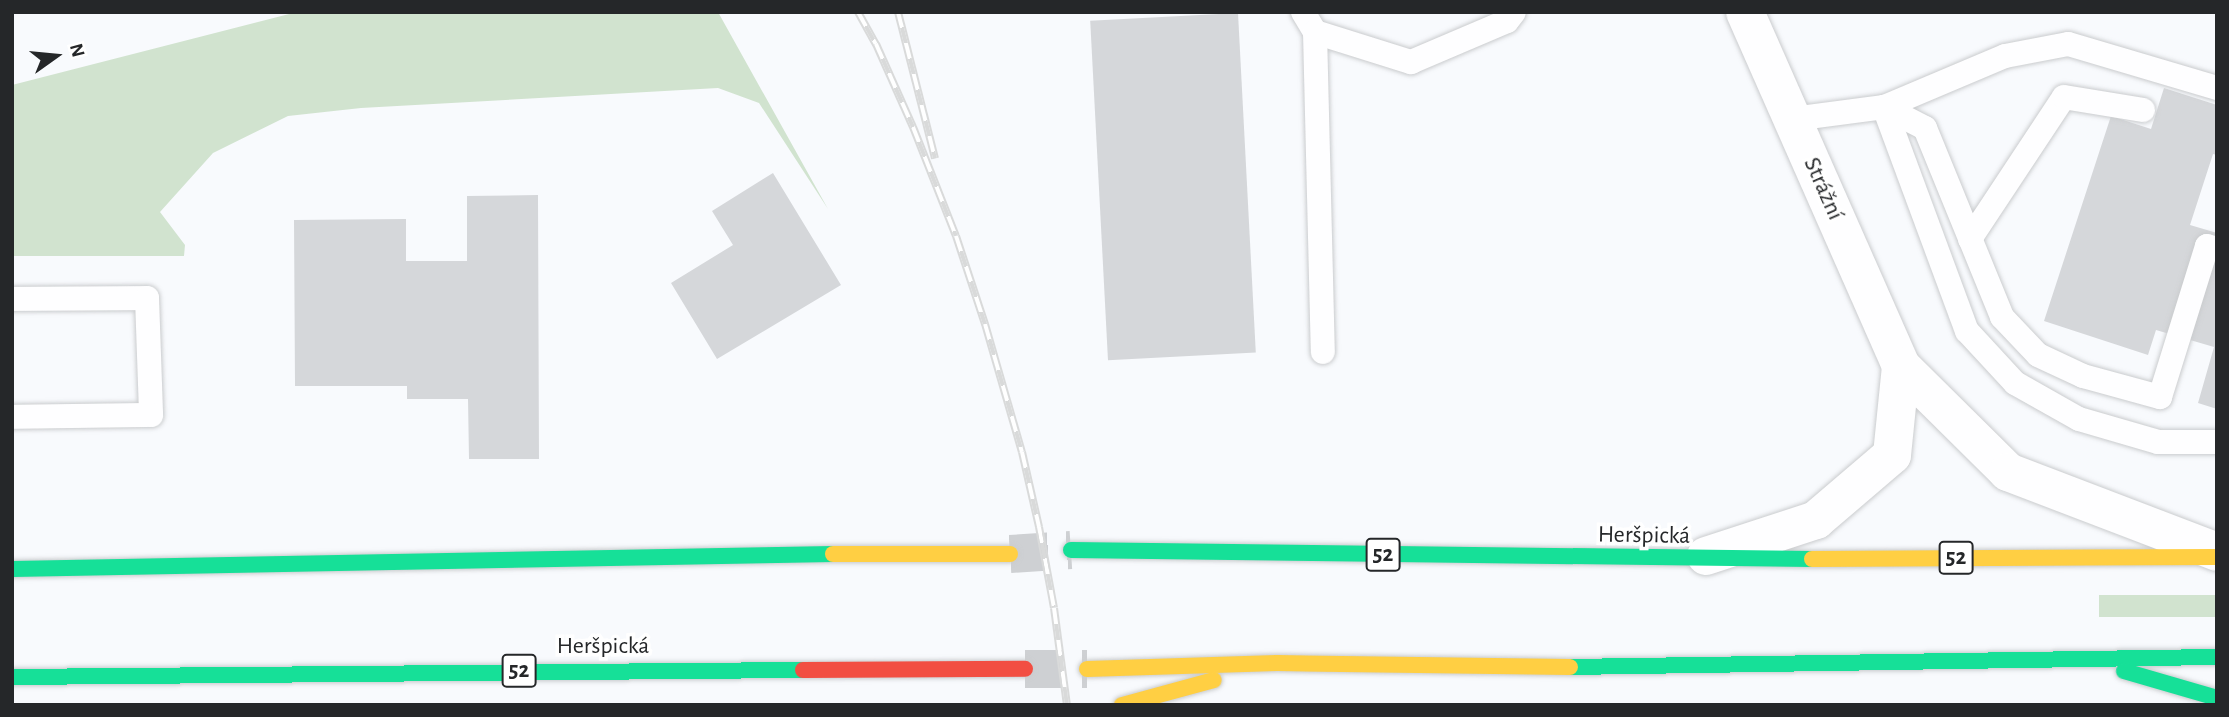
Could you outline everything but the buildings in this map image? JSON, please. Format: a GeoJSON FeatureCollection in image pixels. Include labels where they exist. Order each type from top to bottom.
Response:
{"type":"FeatureCollection","features":[{"type":"Feature","properties":{"kind":"main road","name":"Heršpická"},"geometry":{"type":"LineString","coordinates":[[1071,550],[1695,559],[2217,558]]}},
{"type":"Feature","properties":{"kind":"main road"},"geometry":{"type":"LineString","coordinates":[[12,569],[926,552],[1010,554]]}},
{"type":"Feature","properties":{"kind":"main road"},"geometry":{"type":"LineString","coordinates":[[1087,668],[1277,663],[1653,668],[2217,657]]}},
{"type":"Feature","properties":{"kind":"main road"},"geometry":{"type":"LineString","coordinates":[[2089,660],[2217,698]]}},
{"type":"Feature","properties":{"kind":"main road"},"geometry":{"type":"LineString","coordinates":[[1122,705],[1277,663]]}},
{"type":"Feature","properties":{"kind":"main road","name":"Heršpická"},"geometry":{"type":"LineString","coordinates":[[12,677],[423,671],[1025,669]]}},
{"type":"Feature","properties":{"kind":"street","name":"Strážní"},"geometry":{"type":"LineString","coordinates":[[1745,12],[1900,366],[2008,472],[2217,552]]}},
{"type":"Feature","properties":{"kind":"street","name":"Strážní"},"geometry":{"type":"LineString","coordinates":[[1695,559],[1816,520],[1892,454],[1900,366]]}},
{"type":"Feature","properties":{"kind":"lane"},"geometry":{"type":"LineString","coordinates":[[1323,352],[1309,22],[1411,62],[1507,21],[1514,12]]}},
{"type":"Feature","properties":{"kind":"lane"},"geometry":{"type":"LineString","coordinates":[[1793,119],[1884,107],[2006,56],[2068,44],[2217,88]]}},
{"type":"Feature","properties":{"kind":"lane"},"geometry":{"type":"LineString","coordinates":[[1970,239],[2064,97],[2143,110]]}},
{"type":"Feature","properties":{"kind":"lane"},"geometry":{"type":"LineString","coordinates":[[1884,107],[1925,128],[2002,317],[2038,355],[2083,376],[2160,397],[2207,246],[2217,248]]}},
{"type":"Feature","properties":{"kind":"lane"},"geometry":{"type":"LineString","coordinates":[[1884,107],[1967,331],[2015,383],[2079,419],[2092,423],[2158,442],[2217,442]]}},
{"type":"Feature","properties":{"kind":"lane"},"geometry":{"type":"LineString","coordinates":[[12,299],[146,298],[152,415],[12,417]]}},
{"type":"Feature","properties":{"kind":"green space"},"geometry":{"type":"Polygon","coordinates":[[[297,12],[718,12],[828,209],[759,103],[718,88],[361,108],[288,116],[213,153],[160,212],[185,245],[184,256],[12,256],[12,85],[297,12]]]}},
{"type":"Feature","properties":{"kind":"green space"},"geometry":{"type":"Polygon","coordinates":[[[2099,595],[2217,595],[2217,617],[2099,617],[2099,595]]]}},
{"type":"Feature","properties":{"kind":"tunnel"},"geometry":{"type":"LineString","coordinates":[[1010,554],[1071,550]]}},
{"type":"Feature","properties":{"kind":"tunnel"},"geometry":{"type":"LineString","coordinates":[[1025,669],[1087,669]]}},
{"type":"Feature","properties":{"kind":"railway"},"geometry":{"type":"LineString","coordinates":[[858,12],[876,44],[913,127],[956,236],[985,324],[1022,452],[1039,527],[1054,608],[1067,705]]}},
{"type":"Feature","properties":{"kind":"railway"},"geometry":{"type":"LineString","coordinates":[[898,12],[935,158]]}},
{"type":"Feature","properties":{"kind":"traffic: fast"},"geometry":{"type":"LineString","coordinates":[[1071,550],[1812,559]]}},
{"type":"Feature","properties":{"kind":"traffic: fast"},"geometry":{"type":"LineString","coordinates":[[12,569],[833,554]]}},
{"type":"Feature","properties":{"kind":"traffic: fast"},"geometry":{"type":"LineString","coordinates":[[1570,667],[2217,657]]}},
{"type":"Feature","properties":{"kind":"traffic: fast"},"geometry":{"type":"LineString","coordinates":[[12,677],[803,670]]}},
{"type":"Feature","properties":{"kind":"traffic: fast"},"geometry":{"type":"LineString","coordinates":[[2124,671],[2217,698]]}},
{"type":"Feature","properties":{"kind":"traffic: slow"},"geometry":{"type":"LineString","coordinates":[[833,554],[1010,554]]}},
{"type":"Feature","properties":{"kind":"traffic: slow"},"geometry":{"type":"LineString","coordinates":[[1812,559],[2217,557]]}},
{"type":"Feature","properties":{"kind":"traffic: slow"},"geometry":{"type":"LineString","coordinates":[[1087,669],[1277,663],[1570,667]]}},
{"type":"Feature","properties":{"kind":"traffic: slow"},"geometry":{"type":"LineString","coordinates":[[1122,705],[1214,680]]}},
{"type":"Feature","properties":{"kind":"traffic: jam"},"geometry":{"type":"LineString","coordinates":[[803,670],[1025,669]]}}]}
